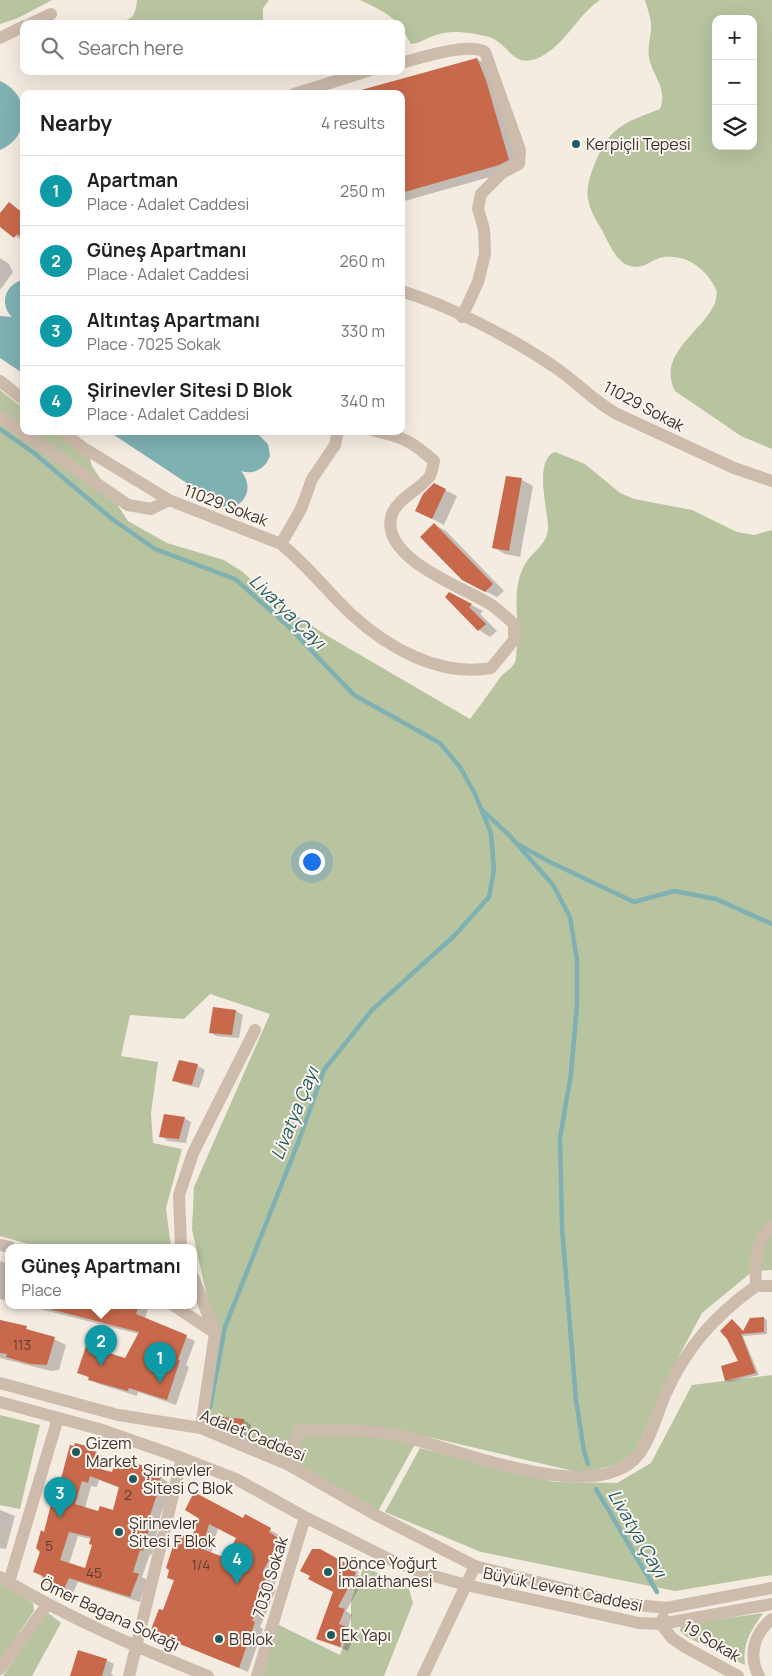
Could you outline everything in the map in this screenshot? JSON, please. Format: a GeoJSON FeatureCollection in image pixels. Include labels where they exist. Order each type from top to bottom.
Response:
{"type":"FeatureCollection","features":[{"type":"Feature","properties":{"kind":"street"},"geometry":{"type":"LineString","coordinates":[[38,20],[51,14]]}},
{"type":"Feature","properties":{"kind":"street"},"geometry":{"type":"LineString","coordinates":[[0,38],[20,28]]}},
{"type":"Feature","properties":{"kind":"street"},"geometry":{"type":"LineString","coordinates":[[405,61],[440,53],[476,49],[485,52],[520,150],[519,164],[502,173],[481,194],[478,209],[484,229],[485,254],[478,282],[462,317]]}},
{"type":"Feature","properties":{"kind":"street"},"geometry":{"type":"LineString","coordinates":[[307,90],[355,75]]}},
{"type":"Feature","properties":{"kind":"street","name":"11029 Sokak"},"geometry":{"type":"LineString","coordinates":[[405,292],[424,298],[511,341],[554,366],[601,405],[617,414],[734,468],[772,481]]}},
{"type":"Feature","properties":{"kind":"street"},"geometry":{"type":"LineString","coordinates":[[0,381],[20,397]]}},
{"type":"Feature","properties":{"kind":"street","name":"11029 Sokak"},"geometry":{"type":"LineString","coordinates":[[0,417],[20,431]]}},
{"type":"Feature","properties":{"kind":"street","name":"11029 Sokak"},"geometry":{"type":"LineString","coordinates":[[26,435],[128,505],[151,509],[169,500],[281,544],[301,509],[312,479],[335,445],[337,435]]}},
{"type":"Feature","properties":{"kind":"street"},"geometry":{"type":"LineString","coordinates":[[67,435],[82,447],[169,500]]}},
{"type":"Feature","properties":{"kind":"street"},"geometry":{"type":"LineString","coordinates":[[281,544],[298,557],[351,614],[393,647],[435,664],[473,671],[491,668],[514,640],[514,624],[490,604],[437,578],[421,567],[396,543],[392,532],[392,515],[407,496],[430,476],[434,461],[416,444],[394,435]]}},
{"type":"Feature","properties":{"kind":"street"},"geometry":{"type":"LineString","coordinates":[[181,1244],[179,1195],[193,1153],[255,1030]]}},
{"type":"Feature","properties":{"kind":"street"},"geometry":{"type":"LineString","coordinates":[[756,1286],[755,1256],[763,1235],[772,1227]]}},
{"type":"Feature","properties":{"kind":"street"},"geometry":{"type":"LineString","coordinates":[[289,1466],[299,1430],[351,1429],[400,1436],[511,1467],[556,1476],[584,1478],[617,1471],[627,1466],[639,1454],[676,1372],[702,1333],[731,1304],[756,1286],[772,1286]]}},
{"type":"Feature","properties":{"kind":"street"},"geometry":{"type":"LineString","coordinates":[[197,1287],[214,1333],[201,1428]]}},
{"type":"Feature","properties":{"kind":"street"},"geometry":{"type":"LineString","coordinates":[[179,1309],[214,1333]]}},
{"type":"Feature","properties":{"kind":"street","name":"Adalet Caddesi"},"geometry":{"type":"LineString","coordinates":[[0,1384],[118,1415],[201,1428],[289,1466],[376,1515],[475,1566]]}},
{"type":"Feature","properties":{"kind":"street"},"geometry":{"type":"LineString","coordinates":[[0,1402],[99,1429],[182,1458],[236,1480],[396,1562],[427,1574],[466,1585]]}},
{"type":"Feature","properties":{"kind":"street"},"geometry":{"type":"LineString","coordinates":[[4,1579],[58,1418]]}},
{"type":"Feature","properties":{"kind":"street"},"geometry":{"type":"LineString","coordinates":[[129,1676],[182,1458]]}},
{"type":"Feature","properties":{"kind":"street","name":"7030 Sokak"},"geometry":{"type":"LineString","coordinates":[[256,1676],[305,1517]]}},
{"type":"Feature","properties":{"kind":"street"},"geometry":{"type":"LineString","coordinates":[[423,1676],[475,1566]]}},
{"type":"Feature","properties":{"kind":"street","name":"Büyük Levent Caddesi"},"geometry":{"type":"LineString","coordinates":[[475,1566],[619,1602],[666,1608],[770,1589]]}},
{"type":"Feature","properties":{"kind":"street","name":"Ömer Bagana Sokağı"},"geometry":{"type":"LineString","coordinates":[[4,1579],[47,1605],[135,1647],[208,1676]]}},
{"type":"Feature","properties":{"kind":"street","name":"Büyük Levent Caddesi"},"geometry":{"type":"LineString","coordinates":[[466,1585],[639,1624],[661,1624],[770,1605]]}},
{"type":"Feature","properties":{"kind":"street","name":"19 Sokak"},"geometry":{"type":"LineString","coordinates":[[759,1676],[753,1666],[754,1645],[767,1623],[770,1589]]}},
{"type":"Feature","properties":{"kind":"street"},"geometry":{"type":"LineString","coordinates":[[0,1669],[47,1605]]}},
{"type":"Feature","properties":{"kind":"street","name":"19 Sokak"},"geometry":{"type":"LineString","coordinates":[[666,1608],[661,1624],[672,1638],[738,1676]]}},
{"type":"Feature","properties":{"kind":"green space"},"geometry":{"type":"Polygon","coordinates":[[[0,0],[52,0],[18,18],[0,24],[0,0]]]}},
{"type":"Feature","properties":{"kind":"green space"},"geometry":{"type":"Polygon","coordinates":[[[137,0],[269,0],[263,8],[263,20],[127,20],[134,15],[137,0]]]}},
{"type":"Feature","properties":{"kind":"green space"},"geometry":{"type":"Polygon","coordinates":[[[360,0],[600,0],[584,14],[556,46],[538,58],[529,61],[517,58],[496,40],[470,33],[442,33],[411,44],[405,34],[405,20],[394,20],[360,0]]]}},
{"type":"Feature","properties":{"kind":"green space"},"geometry":{"type":"Polygon","coordinates":[[[645,0],[772,0],[772,449],[741,436],[675,391],[671,378],[671,366],[675,356],[707,317],[715,302],[717,292],[709,277],[689,261],[681,258],[659,258],[636,267],[625,264],[612,249],[589,203],[587,192],[591,173],[610,136],[625,124],[660,109],[662,102],[661,89],[649,58],[651,23],[645,0]]]}},
{"type":"Feature","properties":{"kind":"green space"},"geometry":{"type":"Polygon","coordinates":[[[0,390],[20,406],[20,435],[68,435],[88,451],[92,466],[128,521],[167,543],[224,560],[243,572],[270,598],[326,635],[470,719],[499,679],[512,667],[516,660],[518,637],[517,587],[526,562],[542,544],[547,534],[543,475],[548,457],[555,452],[585,464],[620,493],[634,499],[692,510],[737,532],[754,535],[772,530],[772,1270],[753,1271],[702,1313],[672,1369],[636,1451],[618,1464],[582,1473],[420,1435],[376,1515],[289,1465],[201,1428],[215,1333],[197,1252],[197,1244],[195,1244],[192,1229],[194,1187],[270,1014],[210,994],[184,1019],[130,1015],[121,1056],[158,1062],[151,1113],[153,1143],[182,1149],[166,1208],[171,1244],[28,1244],[0,1236],[0,390]]]}},
{"type":"Feature","properties":{"kind":"green space"},"geometry":{"type":"Polygon","coordinates":[[[772,1375],[772,1575],[675,1591],[481,1552],[385,1512],[420,1448],[555,1482],[617,1483],[651,1463],[692,1385],[772,1375]]]}},
{"type":"Feature","properties":{"kind":"green space"},"geometry":{"type":"Polygon","coordinates":[[[0,1415],[40,1425],[20,1509],[0,1505],[0,1415]]]}},
{"type":"Feature","properties":{"kind":"green space"},"geometry":{"type":"Polygon","coordinates":[[[364,1566],[409,1589],[413,1603],[384,1676],[260,1676],[277,1624],[340,1655],[351,1627],[351,1601],[364,1566]]]}},
{"type":"Feature","properties":{"kind":"green space"},"geometry":{"type":"Polygon","coordinates":[[[0,1583],[33,1603],[34,1611],[0,1660],[0,1583]]]}},
{"type":"Feature","properties":{"kind":"green space"},"geometry":{"type":"Polygon","coordinates":[[[48,1613],[61,1623],[32,1676],[3,1676],[44,1616],[48,1613]]]}},
{"type":"Feature","properties":{"kind":"green space"},"geometry":{"type":"Polygon","coordinates":[[[763,1613],[746,1644],[745,1665],[687,1637],[680,1631],[681,1625],[763,1613]]]}},
{"type":"Feature","properties":{"kind":"water"},"geometry":{"type":"Polygon","coordinates":[[[0,81],[10,87],[20,100],[20,131],[10,144],[0,150],[0,81]]]}},
{"type":"Feature","properties":{"kind":"water"},"geometry":{"type":"Polygon","coordinates":[[[20,281],[20,371],[0,358],[0,316],[12,317],[6,307],[5,297],[14,284],[20,281]]]}},
{"type":"Feature","properties":{"kind":"water"},"geometry":{"type":"Polygon","coordinates":[[[114,435],[259,435],[268,444],[270,456],[268,461],[258,470],[250,472],[241,471],[247,484],[246,496],[237,505],[223,507],[114,435]]]}},
{"type":"Feature","properties":{"kind":"building"},"geometry":{"type":"Polygon","coordinates":[[[477,58],[486,80],[509,160],[499,165],[405,192],[405,90],[361,90],[477,58]]]}},
{"type":"Feature","properties":{"kind":"building"},"geometry":{"type":"Polygon","coordinates":[[[9,202],[20,211],[20,236],[17,234],[14,238],[0,227],[0,213],[9,202]]]}},
{"type":"Feature","properties":{"kind":"building"},"geometry":{"type":"Polygon","coordinates":[[[506,476],[522,478],[509,551],[492,548],[506,476]]]}},
{"type":"Feature","properties":{"kind":"building"},"geometry":{"type":"Polygon","coordinates":[[[434,483],[446,489],[432,519],[415,511],[423,494],[434,483]]]}},
{"type":"Feature","properties":{"kind":"building"},"geometry":{"type":"Polygon","coordinates":[[[434,523],[493,584],[485,592],[462,580],[420,537],[434,523]]]}},
{"type":"Feature","properties":{"kind":"building"},"geometry":{"type":"Polygon","coordinates":[[[449,592],[472,604],[469,607],[486,624],[478,631],[445,597],[449,592]]]}},
{"type":"Feature","properties":{"kind":"building"},"geometry":{"type":"Polygon","coordinates":[[[213,1007],[236,1010],[232,1035],[209,1033],[213,1007]]]}},
{"type":"Feature","properties":{"kind":"building"},"geometry":{"type":"Polygon","coordinates":[[[179,1060],[198,1064],[192,1085],[172,1081],[179,1060]]]}},
{"type":"Feature","properties":{"kind":"building"},"geometry":{"type":"Polygon","coordinates":[[[164,1114],[185,1117],[179,1139],[159,1137],[164,1114]]]}},
{"type":"Feature","properties":{"kind":"building"},"geometry":{"type":"Polygon","coordinates":[[[50,1309],[138,1309],[136,1314],[187,1335],[167,1400],[129,1388],[128,1391],[88,1380],[89,1377],[77,1373],[86,1346],[125,1358],[139,1332],[50,1309]]]}},
{"type":"Feature","properties":{"kind":"building"},"geometry":{"type":"Polygon","coordinates":[[[764,1317],[764,1332],[741,1334],[756,1373],[725,1381],[721,1366],[738,1361],[727,1339],[720,1331],[732,1319],[743,1331],[750,1318],[764,1317]]]}},
{"type":"Feature","properties":{"kind":"building"},"geometry":{"type":"Polygon","coordinates":[[[0,1320],[27,1326],[26,1329],[55,1337],[47,1365],[30,1364],[6,1357],[7,1354],[0,1353],[0,1320]]]}},
{"type":"Feature","properties":{"kind":"building"},"geometry":{"type":"Polygon","coordinates":[[[222,1417],[244,1419],[243,1433],[221,1428],[222,1417]]]}},
{"type":"Feature","properties":{"kind":"building"},"geometry":{"type":"Polygon","coordinates":[[[75,1443],[94,1448],[93,1451],[96,1452],[92,1467],[112,1472],[116,1460],[125,1464],[127,1460],[154,1470],[152,1474],[161,1477],[147,1528],[149,1529],[143,1551],[140,1550],[133,1572],[139,1574],[130,1597],[69,1578],[64,1589],[47,1583],[42,1580],[43,1576],[33,1572],[40,1552],[36,1548],[41,1530],[44,1532],[52,1500],[55,1501],[70,1445],[74,1446],[75,1443]],[[90,1476],[88,1483],[82,1481],[75,1504],[98,1511],[100,1506],[113,1510],[119,1487],[90,1476]],[[69,1532],[60,1560],[85,1568],[92,1545],[89,1544],[91,1537],[69,1532]]]}},
{"type":"Feature","properties":{"kind":"building"},"geometry":{"type":"Polygon","coordinates":[[[194,1492],[243,1518],[245,1514],[271,1528],[269,1532],[278,1538],[274,1546],[276,1547],[262,1573],[268,1575],[264,1583],[267,1584],[252,1621],[255,1622],[239,1668],[150,1632],[159,1609],[163,1610],[174,1580],[167,1578],[169,1570],[166,1568],[174,1543],[177,1543],[179,1534],[192,1538],[198,1518],[185,1510],[194,1492]],[[209,1524],[202,1549],[226,1558],[236,1538],[209,1524]]]}},
{"type":"Feature","properties":{"kind":"building"},"geometry":{"type":"Polygon","coordinates":[[[312,1549],[320,1549],[351,1566],[350,1568],[356,1573],[338,1607],[345,1609],[339,1624],[347,1627],[340,1647],[316,1639],[333,1592],[308,1579],[310,1576],[300,1571],[312,1549]]]}},
{"type":"Feature","properties":{"kind":"building"},"geometry":{"type":"Polygon","coordinates":[[[78,1650],[107,1659],[102,1676],[70,1676],[78,1650]]]}},
{"type":"Feature","properties":{"kind":"waterway","name":"Livatya Çayı"},"geometry":{"type":"LineString","coordinates":[[0,429],[34,453],[112,519],[155,549],[235,579],[287,625],[354,695],[440,743],[460,767],[475,794],[491,833],[494,870],[489,897],[455,935],[372,1010],[324,1070],[298,1143],[225,1327],[210,1407]]}},
{"type":"Feature","properties":{"kind":"waterway","name":"Livatya Çayı"},"geometry":{"type":"LineString","coordinates":[[482,810],[509,835],[553,885],[570,917],[577,960],[577,1005],[571,1074],[560,1138],[562,1227],[576,1400],[584,1451],[588,1464]]}},
{"type":"Feature","properties":{"kind":"waterway","name":"Livatya Çayı"},"geometry":{"type":"LineString","coordinates":[[519,845],[634,902],[674,891],[716,899],[772,924]]}},
{"type":"Feature","properties":{"kind":"waterway","name":"Livatya Çayı"},"geometry":{"type":"LineString","coordinates":[[596,1489],[657,1592]]}},
{"type":"Feature","properties":{"kind":"place","name":"Kerpiçli Tepesi"},"geometry":{"type":"Point","coordinates":[576,144]}},
{"type":"Feature","properties":{"kind":"place","name":"Güneş Apartmanı"},"geometry":{"type":"Point","coordinates":[101,1366]}},
{"type":"Feature","properties":{"kind":"place","name":"Apartman"},"geometry":{"type":"Point","coordinates":[160,1383]}},
{"type":"Feature","properties":{"kind":"place","name":"Gizem Market"},"geometry":{"type":"Point","coordinates":[76,1452]}},
{"type":"Feature","properties":{"kind":"place","name":"Şirinevler Sitesi C Blok"},"geometry":{"type":"Point","coordinates":[133,1479]}},
{"type":"Feature","properties":{"kind":"place","name":"Altıntaş Apartmanı"},"geometry":{"type":"Point","coordinates":[60,1518]}},
{"type":"Feature","properties":{"kind":"place","name":"Şirinevler Sitesi F Blok"},"geometry":{"type":"Point","coordinates":[119,1532]}},
{"type":"Feature","properties":{"kind":"place","name":"Dönce Yoğurt İmalathanesi"},"geometry":{"type":"Point","coordinates":[328,1572]}},
{"type":"Feature","properties":{"kind":"place","name":"Şirinevler Sitesi D Blok"},"geometry":{"type":"Point","coordinates":[237,1584]}},
{"type":"Feature","properties":{"kind":"place","name":"Ek Yapı"},"geometry":{"type":"Point","coordinates":[331,1635]}},
{"type":"Feature","properties":{"kind":"place","name":"B Blok"},"geometry":{"type":"Point","coordinates":[219,1639]}}]}
